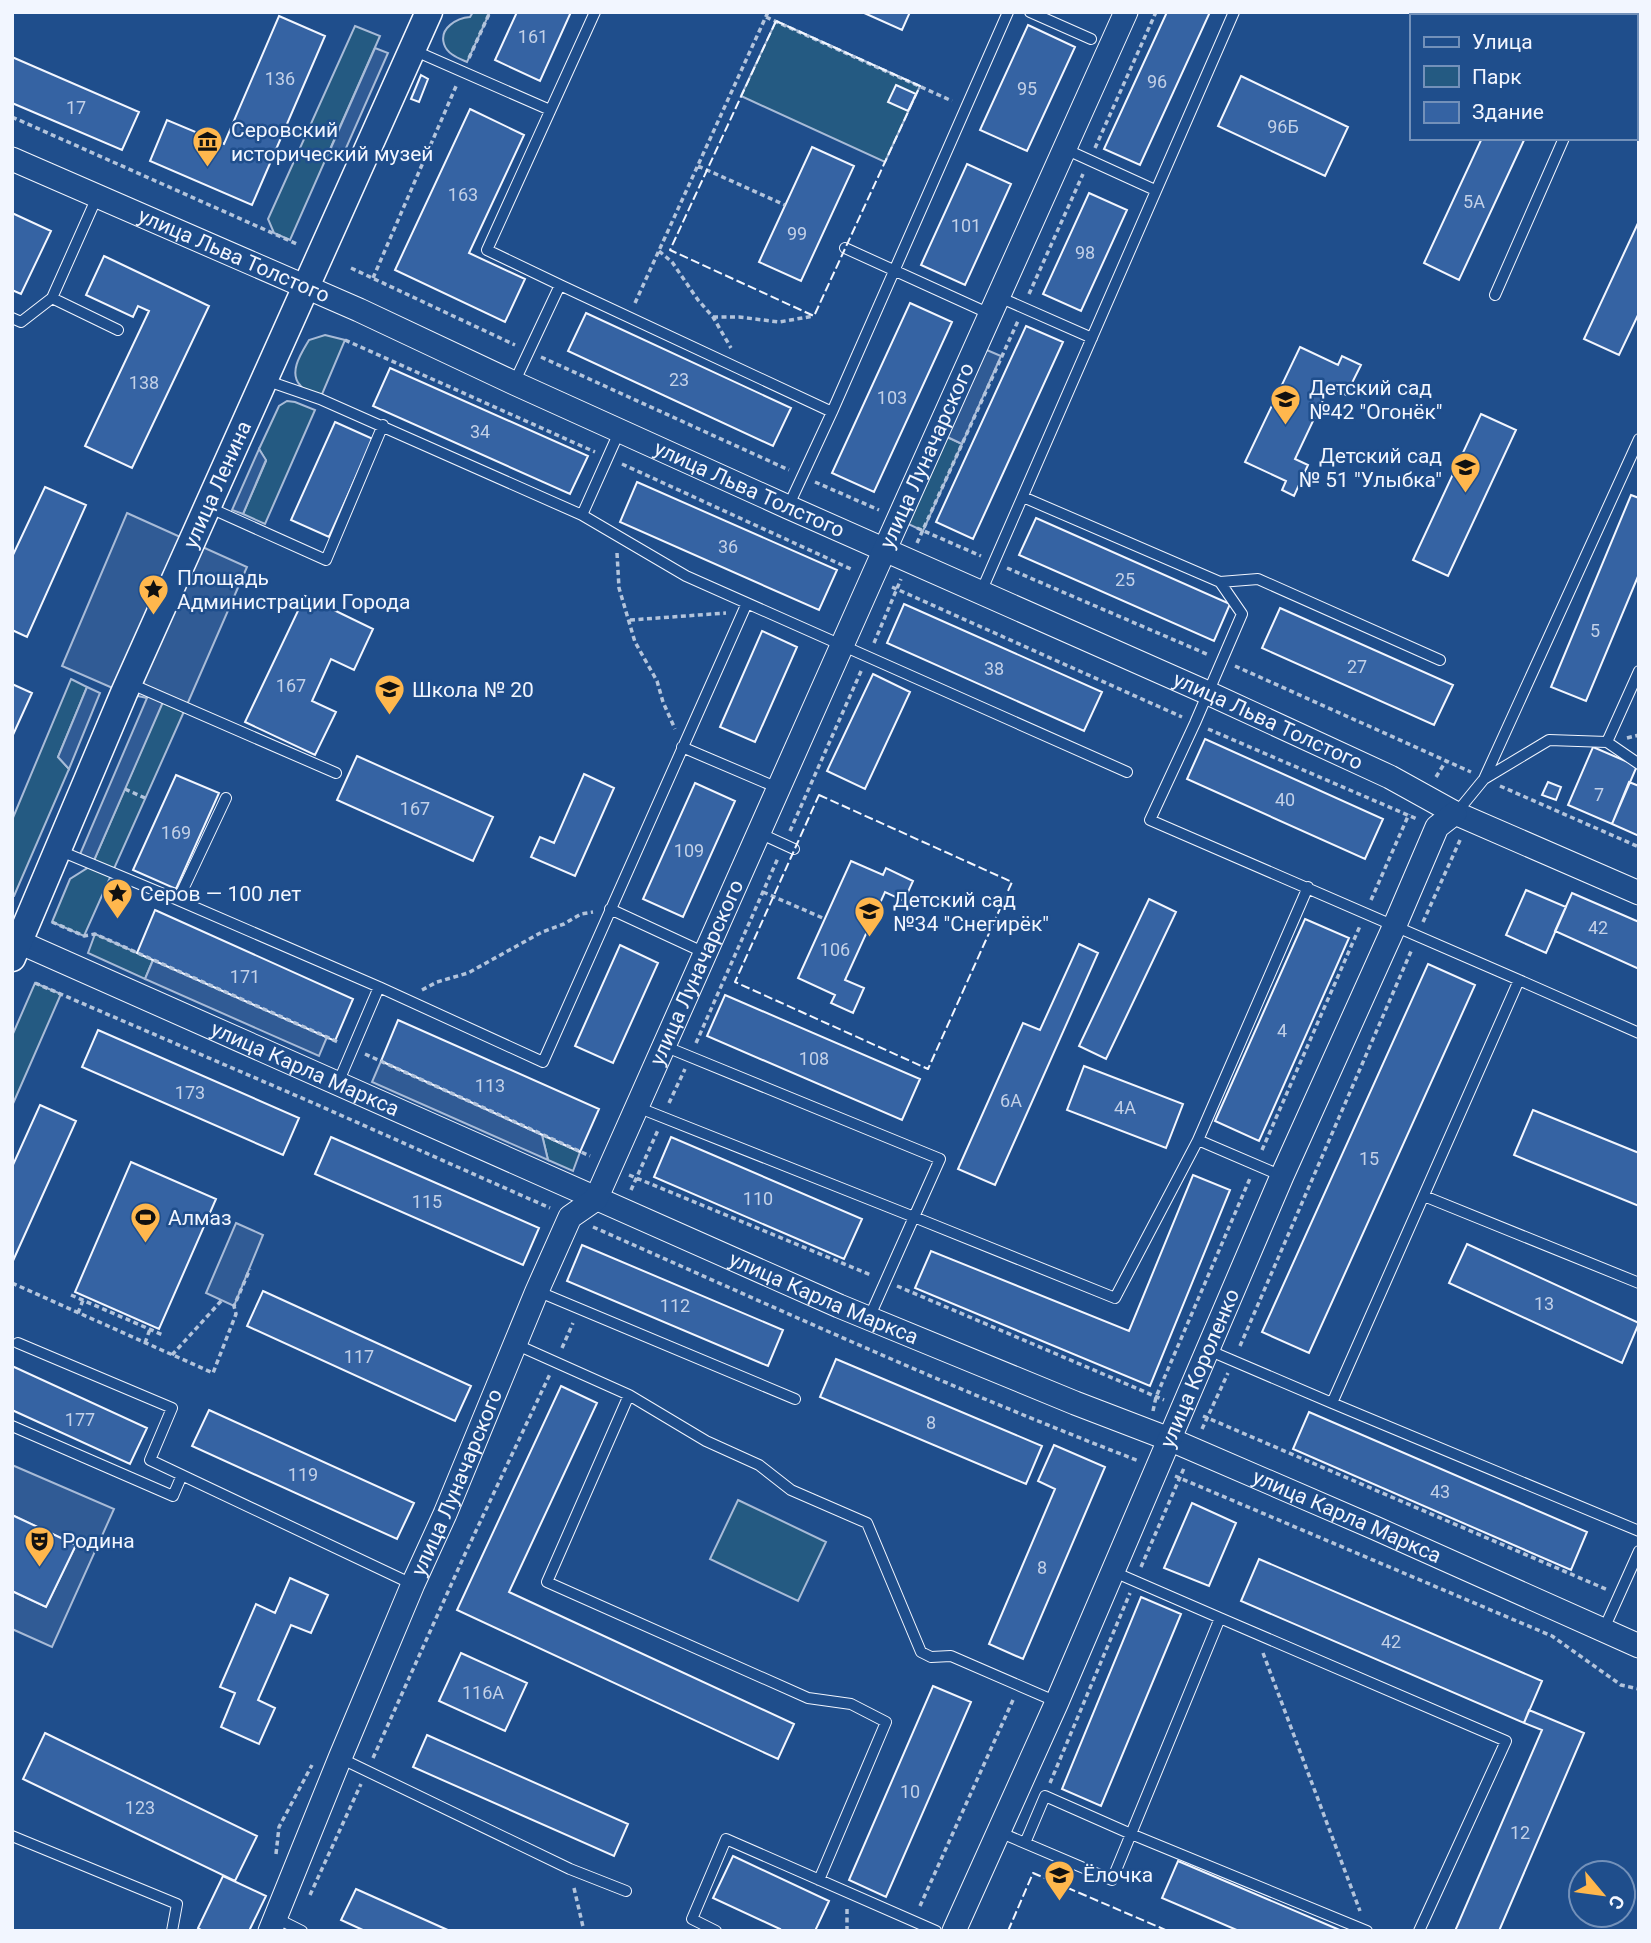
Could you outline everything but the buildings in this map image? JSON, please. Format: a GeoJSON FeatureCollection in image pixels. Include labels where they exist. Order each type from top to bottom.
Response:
{"type":"FeatureCollection","features":[{"type":"Feature","properties":{"kind":"main road","name":"улица Ленина"},"geometry":{"type":"LineString","coordinates":[[15,947],[129,683],[429,12]]}},
{"type":"Feature","properties":{"kind":"street","name":"улица Луначарского"},"geometry":{"type":"LineString","coordinates":[[596,1199],[1126,12]]}},
{"type":"Feature","properties":{"kind":"street","name":"улица Льва Толстого"},"geometry":{"type":"LineString","coordinates":[[12,159],[306,287],[788,507],[1208,693],[1390,776],[1455,813],[1639,893]]}},
{"type":"Feature","properties":{"kind":"street","name":"улица Короленко"},"geometry":{"type":"LineString","coordinates":[[954,1931],[1113,1572],[1156,1468],[1160,1435],[1183,1408],[1282,1176],[1437,827],[1455,813]]}},
{"type":"Feature","properties":{"kind":"street","name":"улица Карла Маркса"},"geometry":{"type":"LineString","coordinates":[[15,947],[338,1084],[869,1318],[1193,1449],[1639,1646]]}},
{"type":"Feature","properties":{"kind":"street"},"geometry":{"type":"LineString","coordinates":[[570,1217],[596,1199]]}},
{"type":"Feature","properties":{"kind":"street","name":"улица Луначарского"},"geometry":{"type":"LineString","coordinates":[[286,1927],[340,1758],[570,1217]]}},
{"type":"Feature","properties":{"kind":"lane"},"geometry":{"type":"LineString","coordinates":[[595,12],[487,250],[832,412]]}},
{"type":"Feature","properties":{"kind":"lane"},"geometry":{"type":"LineString","coordinates":[[788,507],[1008,12]]}},
{"type":"Feature","properties":{"kind":"lane"},"geometry":{"type":"LineString","coordinates":[[1030,12],[1091,39]]}},
{"type":"Feature","properties":{"kind":"lane"},"geometry":{"type":"LineString","coordinates":[[981,593],[1234,12]]}},
{"type":"Feature","properties":{"kind":"lane"},"geometry":{"type":"LineString","coordinates":[[412,50],[550,110]]}},
{"type":"Feature","properties":{"kind":"lane"},"geometry":{"type":"LineString","coordinates":[[1495,295],[1563,140]]}},
{"type":"Feature","properties":{"kind":"lane"},"geometry":{"type":"LineString","coordinates":[[1065,149],[1155,190]]}},
{"type":"Feature","properties":{"kind":"lane"},"geometry":{"type":"LineString","coordinates":[[12,318],[21,322],[52,298],[97,196]]}},
{"type":"Feature","properties":{"kind":"lane"},"geometry":{"type":"LineString","coordinates":[[845,248],[895,270],[1092,338]]}},
{"type":"Feature","properties":{"kind":"lane"},"geometry":{"type":"LineString","coordinates":[[514,383],[560,285]]}},
{"type":"Feature","properties":{"kind":"lane"},"geometry":{"type":"LineString","coordinates":[[52,298],[118,330]]}},
{"type":"Feature","properties":{"kind":"lane"},"geometry":{"type":"LineString","coordinates":[[264,380],[383,425],[582,515],[686,576],[1127,772]]}},
{"type":"Feature","properties":{"kind":"lane"},"geometry":{"type":"LineString","coordinates":[[208,507],[326,560],[383,425]]}},
{"type":"Feature","properties":{"kind":"lane"},"geometry":{"type":"LineString","coordinates":[[582,515],[620,430]]}},
{"type":"Feature","properties":{"kind":"lane"},"geometry":{"type":"LineString","coordinates":[[1455,813],[1484,779],[1639,439]]}},
{"type":"Feature","properties":{"kind":"lane"},"geometry":{"type":"LineString","coordinates":[[1023,497],[1220,582],[1258,579],[1440,660]]}},
{"type":"Feature","properties":{"kind":"lane"},"geometry":{"type":"LineString","coordinates":[[1220,582],[1242,614],[1150,820],[1639,1033]]}},
{"type":"Feature","properties":{"kind":"lane"},"geometry":{"type":"LineString","coordinates":[[58,850],[379,987],[543,1062],[747,603]]}},
{"type":"Feature","properties":{"kind":"lane"},"geometry":{"type":"LineString","coordinates":[[1607,742],[1639,671]]}},
{"type":"Feature","properties":{"kind":"lane"},"geometry":{"type":"LineString","coordinates":[[129,683],[336,773]]}},
{"type":"Feature","properties":{"kind":"lane"},"geometry":{"type":"LineString","coordinates":[[1484,779],[1549,740],[1607,742],[1639,764]]}},
{"type":"Feature","properties":{"kind":"lane"},"geometry":{"type":"LineString","coordinates":[[682,747],[778,788]]}},
{"type":"Feature","properties":{"kind":"lane"},"geometry":{"type":"LineString","coordinates":[[177,900],[226,798]]}},
{"type":"Feature","properties":{"kind":"lane"},"geometry":{"type":"LineString","coordinates":[[758,833],[789,846]]}},
{"type":"Feature","properties":{"kind":"lane"},"geometry":{"type":"LineString","coordinates":[[637,1107],[1115,1298],[1198,1140],[1308,887]]}},
{"type":"Feature","properties":{"kind":"lane"},"geometry":{"type":"LineString","coordinates":[[610,909],[705,953]]}},
{"type":"Feature","properties":{"kind":"lane"},"geometry":{"type":"LineString","coordinates":[[1332,1402],[1519,980]]}},
{"type":"Feature","properties":{"kind":"lane"},"geometry":{"type":"LineString","coordinates":[[338,1084],[379,987]]}},
{"type":"Feature","properties":{"kind":"lane"},"geometry":{"type":"LineString","coordinates":[[664,1046],[940,1159],[869,1318]]}},
{"type":"Feature","properties":{"kind":"lane"},"geometry":{"type":"LineString","coordinates":[[1198,1140],[1282,1176]]}},
{"type":"Feature","properties":{"kind":"lane"},"geometry":{"type":"LineString","coordinates":[[1424,1196],[1639,1283]]}},
{"type":"Feature","properties":{"kind":"lane"},"geometry":{"type":"LineString","coordinates":[[537,1291],[794,1399]]}},
{"type":"Feature","properties":{"kind":"lane"},"geometry":{"type":"LineString","coordinates":[[18,1343],[172,1408],[150,1460],[413,1584]]}},
{"type":"Feature","properties":{"kind":"lane"},"geometry":{"type":"LineString","coordinates":[[514,1344],[629,1395],[706,1441],[759,1465],[791,1490],[867,1523],[921,1652],[931,1657],[951,1656],[1057,1702]]}},
{"type":"Feature","properties":{"kind":"lane"},"geometry":{"type":"LineString","coordinates":[[1208,1350],[1639,1531]]}},
{"type":"Feature","properties":{"kind":"lane"},"geometry":{"type":"LineString","coordinates":[[629,1395],[547,1582],[808,1698],[851,1704],[886,1722],[819,1880]]}},
{"type":"Feature","properties":{"kind":"lane"},"geometry":{"type":"LineString","coordinates":[[12,1426],[173,1496],[182,1475]]}},
{"type":"Feature","properties":{"kind":"lane"},"geometry":{"type":"LineString","coordinates":[[1603,1631],[1639,1551]]}},
{"type":"Feature","properties":{"kind":"lane"},"geometry":{"type":"LineString","coordinates":[[1113,1572],[1506,1741],[1419,1931]]}},
{"type":"Feature","properties":{"kind":"lane"},"geometry":{"type":"LineString","coordinates":[[999,1832],[1112,1880],[1220,1618]]}},
{"type":"Feature","properties":{"kind":"lane"},"geometry":{"type":"LineString","coordinates":[[340,1758],[570,1869],[626,1891]]}},
{"type":"Feature","properties":{"kind":"lane"},"geometry":{"type":"LineString","coordinates":[[1025,1843],[1045,1796],[1367,1931]]}},
{"type":"Feature","properties":{"kind":"lane"},"geometry":{"type":"LineString","coordinates":[[12,1836],[177,1903],[172,1931]]}},
{"type":"Feature","properties":{"kind":"lane"},"geometry":{"type":"LineString","coordinates":[[716,1931],[692,1919],[726,1839],[936,1931]]}},
{"type":"Feature","properties":{"kind":"path"},"geometry":{"type":"LineString","coordinates":[[373,278],[489,12]]}},
{"type":"Feature","properties":{"kind":"path"},"geometry":{"type":"LineString","coordinates":[[628,318],[767,14],[965,107]]}},
{"type":"Feature","properties":{"kind":"path"},"geometry":{"type":"LineString","coordinates":[[12,117],[297,244]]}},
{"type":"Feature","properties":{"kind":"path"},"geometry":{"type":"LineString","coordinates":[[698,166],[785,205]]}},
{"type":"Feature","properties":{"kind":"path"},"geometry":{"type":"LineString","coordinates":[[659,250],[672,262],[713,317],[740,370]]}},
{"type":"Feature","properties":{"kind":"path"},"geometry":{"type":"LineString","coordinates":[[351,268],[994,563],[1222,660],[1639,847]]}},
{"type":"Feature","properties":{"kind":"path"},"geometry":{"type":"LineString","coordinates":[[713,317],[779,322],[814,316]]}},
{"type":"Feature","properties":{"kind":"path"},"geometry":{"type":"LineString","coordinates":[[345,340],[1195,723],[1461,838],[1234,1361],[1180,1478],[1045,1796]]}},
{"type":"Feature","properties":{"kind":"path"},"geometry":{"type":"LineString","coordinates":[[617,535],[619,588],[635,642],[657,681],[682,747]]}},
{"type":"Feature","properties":{"kind":"path"},"geometry":{"type":"LineString","coordinates":[[622,1210],[762,892],[789,846],[897,590]]}},
{"type":"Feature","properties":{"kind":"path"},"geometry":{"type":"LineString","coordinates":[[629,620],[729,612],[747,603]]}},
{"type":"Feature","properties":{"kind":"path"},"geometry":{"type":"LineString","coordinates":[[35,983],[827,1331],[1060,1431],[1141,1462],[1160,1435],[1156,1397],[1408,815],[1425,796],[1446,761]]}},
{"type":"Feature","properties":{"kind":"path"},"geometry":{"type":"LineString","coordinates":[[125,789],[145,798]]}},
{"type":"Feature","properties":{"kind":"path"},"geometry":{"type":"LineString","coordinates":[[762,892],[825,919]]}},
{"type":"Feature","properties":{"kind":"path"},"geometry":{"type":"LineString","coordinates":[[405,999],[437,982],[468,973],[581,914],[610,909]]}},
{"type":"Feature","properties":{"kind":"path"},"geometry":{"type":"LineString","coordinates":[[52,922],[84,936],[95,934],[636,1178],[886,1281],[1619,1595]]}},
{"type":"Feature","properties":{"kind":"path"},"geometry":{"type":"LineString","coordinates":[[12,1283],[213,1373],[236,1314],[234,1306],[250,1269]]}},
{"type":"Feature","properties":{"kind":"path"},"geometry":{"type":"LineString","coordinates":[[71,1295],[163,1335]]}},
{"type":"Feature","properties":{"kind":"path"},"geometry":{"type":"LineString","coordinates":[[78,1313],[83,1300]]}},
{"type":"Feature","properties":{"kind":"path"},"geometry":{"type":"LineString","coordinates":[[172,1355],[222,1300]]}},
{"type":"Feature","properties":{"kind":"path"},"geometry":{"type":"LineString","coordinates":[[286,1927],[367,1771],[465,1553],[580,1309]]}},
{"type":"Feature","properties":{"kind":"path"},"geometry":{"type":"LineString","coordinates":[[145,1343],[150,1329]]}},
{"type":"Feature","properties":{"kind":"path"},"geometry":{"type":"LineString","coordinates":[[1156,1468],[1552,1636],[1620,1685],[1639,1689]]}},
{"type":"Feature","properties":{"kind":"path"},"geometry":{"type":"LineString","coordinates":[[1256,1634],[1367,1931]]}},
{"type":"Feature","properties":{"kind":"path"},"geometry":{"type":"LineString","coordinates":[[913,1920],[1019,1686]]}},
{"type":"Feature","properties":{"kind":"path"},"geometry":{"type":"LineString","coordinates":[[570,1869],[584,1931]]}},
{"type":"Feature","properties":{"kind":"path"},"geometry":{"type":"LineString","coordinates":[[847,1892],[847,1931]]}},
{"type":"Feature","properties":{"kind":"green space"},"geometry":{"type":"Polygon","coordinates":[[[473,12],[490,12],[467,62],[448,50],[443,38],[450,25],[470,17],[473,12]]]}},
{"type":"Feature","properties":{"kind":"green space"},"geometry":{"type":"Polygon","coordinates":[[[776,21],[920,86],[885,162],[741,96],[776,21]]]}},
{"type":"Feature","properties":{"kind":"green space"},"geometry":{"type":"Polygon","coordinates":[[[355,26],[380,36],[290,240],[274,233],[268,219],[355,26]]]}},
{"type":"Feature","properties":{"kind":"green space"},"geometry":{"type":"Polygon","coordinates":[[[325,335],[345,340],[320,399],[300,385],[295,374],[300,356],[309,340],[325,335]]]}},
{"type":"Feature","properties":{"kind":"green space"},"geometry":{"type":"Polygon","coordinates":[[[287,401],[315,410],[265,524],[243,514],[266,461],[259,449],[279,406],[287,401]]]}},
{"type":"Feature","properties":{"kind":"green space"},"geometry":{"type":"Polygon","coordinates":[[[943,435],[962,444],[923,531],[904,522],[943,435]]]}},
{"type":"Feature","properties":{"kind":"green space"},"geometry":{"type":"Polygon","coordinates":[[[71,679],[87,687],[58,757],[69,769],[12,896],[12,820],[71,679]]]}},
{"type":"Feature","properties":{"kind":"green space"},"geometry":{"type":"Polygon","coordinates":[[[164,698],[186,707],[84,936],[52,922],[70,879],[92,865],[164,698]]]}},
{"type":"Feature","properties":{"kind":"green space"},"geometry":{"type":"Polygon","coordinates":[[[95,934],[153,960],[145,979],[88,953],[95,934]]]}},
{"type":"Feature","properties":{"kind":"green space"},"geometry":{"type":"Polygon","coordinates":[[[35,983],[61,994],[12,1106],[12,1036],[35,983]]]}},
{"type":"Feature","properties":{"kind":"green space"},"geometry":{"type":"Polygon","coordinates":[[[542,1135],[580,1152],[573,1171],[548,1160],[542,1135]]]}},
{"type":"Feature","properties":{"kind":"green space"},"geometry":{"type":"Polygon","coordinates":[[[738,1500],[826,1542],[798,1601],[710,1559],[738,1500]]]}},
{"type":"Feature","properties":{"kind":"shaded area"},"geometry":{"type":"Polygon","coordinates":[[[375,48],[388,53],[343,155],[330,150],[375,48]]]}},
{"type":"Feature","properties":{"kind":"shaded area"},"geometry":{"type":"Polygon","coordinates":[[[982,348],[1001,356],[962,444],[943,435],[982,348]]]}},
{"type":"Feature","properties":{"kind":"shaded area"},"geometry":{"type":"Polygon","coordinates":[[[259,449],[266,460],[243,514],[232,510],[259,449]]]}},
{"type":"Feature","properties":{"kind":"shaded area","name":"Площадь Администрации Города"},"geometry":{"type":"Polygon","coordinates":[[[127,513],[247,567],[186,707],[163,702],[92,865],[78,859],[147,698],[124,693],[62,666],[127,513]]]}},
{"type":"Feature","properties":{"kind":"shaded area"},"geometry":{"type":"Polygon","coordinates":[[[87,687],[100,693],[69,769],[58,757],[87,687]]]}},
{"type":"Feature","properties":{"kind":"shaded area"},"geometry":{"type":"Polygon","coordinates":[[[153,960],[327,1037],[319,1056],[145,979],[153,960]]]}},
{"type":"Feature","properties":{"kind":"shaded area"},"geometry":{"type":"Polygon","coordinates":[[[381,1061],[542,1135],[548,1160],[372,1082],[381,1061]]]}},
{"type":"Feature","properties":{"kind":"shaded area"},"geometry":{"type":"Polygon","coordinates":[[[236,1223],[263,1235],[234,1306],[206,1293],[236,1223]]]}},
{"type":"Feature","properties":{"kind":"shaded area"},"geometry":{"type":"Polygon","coordinates":[[[12,1465],[114,1509],[52,1647],[12,1629],[12,1591],[46,1607],[76,1545],[12,1515],[12,1465]]]}},
{"type":"Feature","properties":{"kind":"fence"},"geometry":{"type":"LineString","coordinates":[[776,21],[920,86],[814,316],[670,250],[776,21]]}},
{"type":"Feature","properties":{"kind":"fence"},"geometry":{"type":"LineString","coordinates":[[819,795],[1012,882],[928,1069],[735,982],[819,795]]}},
{"type":"Feature","properties":{"kind":"fence"},"geometry":{"type":"LineString","coordinates":[[1008,1931],[1033,1873],[1168,1931]]}},
{"type":"Feature","properties":{"kind":"place","name":"Серовский исторический музей"},"geometry":{"type":"Point","coordinates":[208,169]}},
{"type":"Feature","properties":{"kind":"place","name":"Детский сад №42 \"Огонёк\""},"geometry":{"type":"Point","coordinates":[1286,427]}},
{"type":"Feature","properties":{"kind":"place","name":"Детский сад № 51 \"Улыбка\""},"geometry":{"type":"Point","coordinates":[1465,495]}},
{"type":"Feature","properties":{"kind":"place","name":"Площадь Администрации Города"},"geometry":{"type":"Point","coordinates":[154,617]}},
{"type":"Feature","properties":{"kind":"place","name":"Школа № 20"},"geometry":{"type":"Point","coordinates":[389,717]}},
{"type":"Feature","properties":{"kind":"place","name":"Серов — 100 лет"},"geometry":{"type":"Point","coordinates":[117,921]}},
{"type":"Feature","properties":{"kind":"place","name":"Детский сад №34 \"Снегирёк\""},"geometry":{"type":"Point","coordinates":[870,939]}},
{"type":"Feature","properties":{"kind":"place","name":"Алмаз"},"geometry":{"type":"Point","coordinates":[145,1245]}},
{"type":"Feature","properties":{"kind":"place","name":"Родина"},"geometry":{"type":"Point","coordinates":[39,1568]}},
{"type":"Feature","properties":{"kind":"place","name":"Ёлочка"},"geometry":{"type":"Point","coordinates":[1060,1902]}}]}
